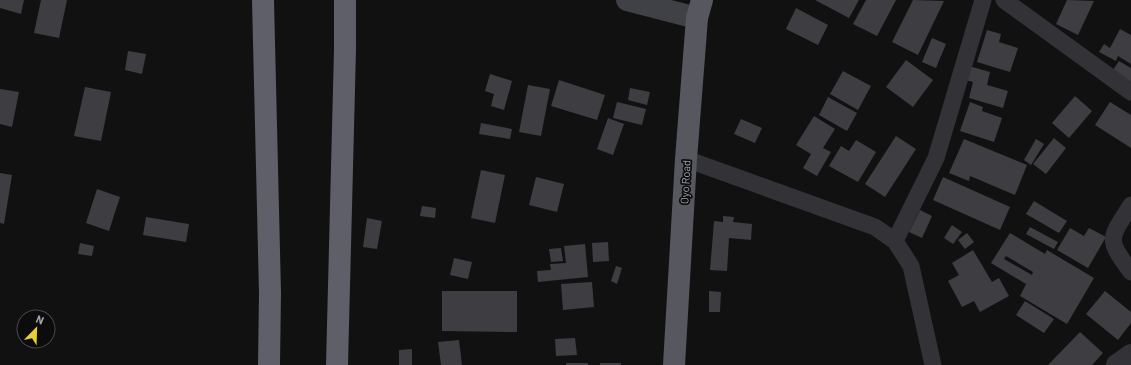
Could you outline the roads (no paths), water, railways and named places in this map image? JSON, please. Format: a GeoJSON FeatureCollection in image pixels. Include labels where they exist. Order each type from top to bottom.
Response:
{"type":"FeatureCollection","features":[{"type":"Feature","properties":{"kind":"highway"},"geometry":{"type":"LineString","coordinates":[[263,0],[270,294],[269,365]]}},
{"type":"Feature","properties":{"kind":"highway"},"geometry":{"type":"LineString","coordinates":[[337,365],[345,0]]}},
{"type":"Feature","properties":{"kind":"highway","name":"Oyo Road"},"geometry":{"type":"LineString","coordinates":[[674,365],[686,159],[699,9]]}},
{"type":"Feature","properties":{"kind":"main road"},"geometry":{"type":"LineString","coordinates":[[627,0],[699,9]]}},
{"type":"Feature","properties":{"kind":"street"},"geometry":{"type":"LineString","coordinates":[[895,241],[936,158],[984,0]]}},
{"type":"Feature","properties":{"kind":"street"},"geometry":{"type":"LineString","coordinates":[[1004,0],[1131,92]]}},
{"type":"Feature","properties":{"kind":"street"},"geometry":{"type":"LineString","coordinates":[[686,159],[875,227],[895,241],[911,266],[934,365]]}},
{"type":"Feature","properties":{"kind":"street"},"geometry":{"type":"LineString","coordinates":[[1131,205],[1113,233],[1114,249],[1131,272]]}},
{"type":"Feature","properties":{"kind":"street"},"geometry":{"type":"LineString","coordinates":[[1117,365],[1131,355]]}}]}
